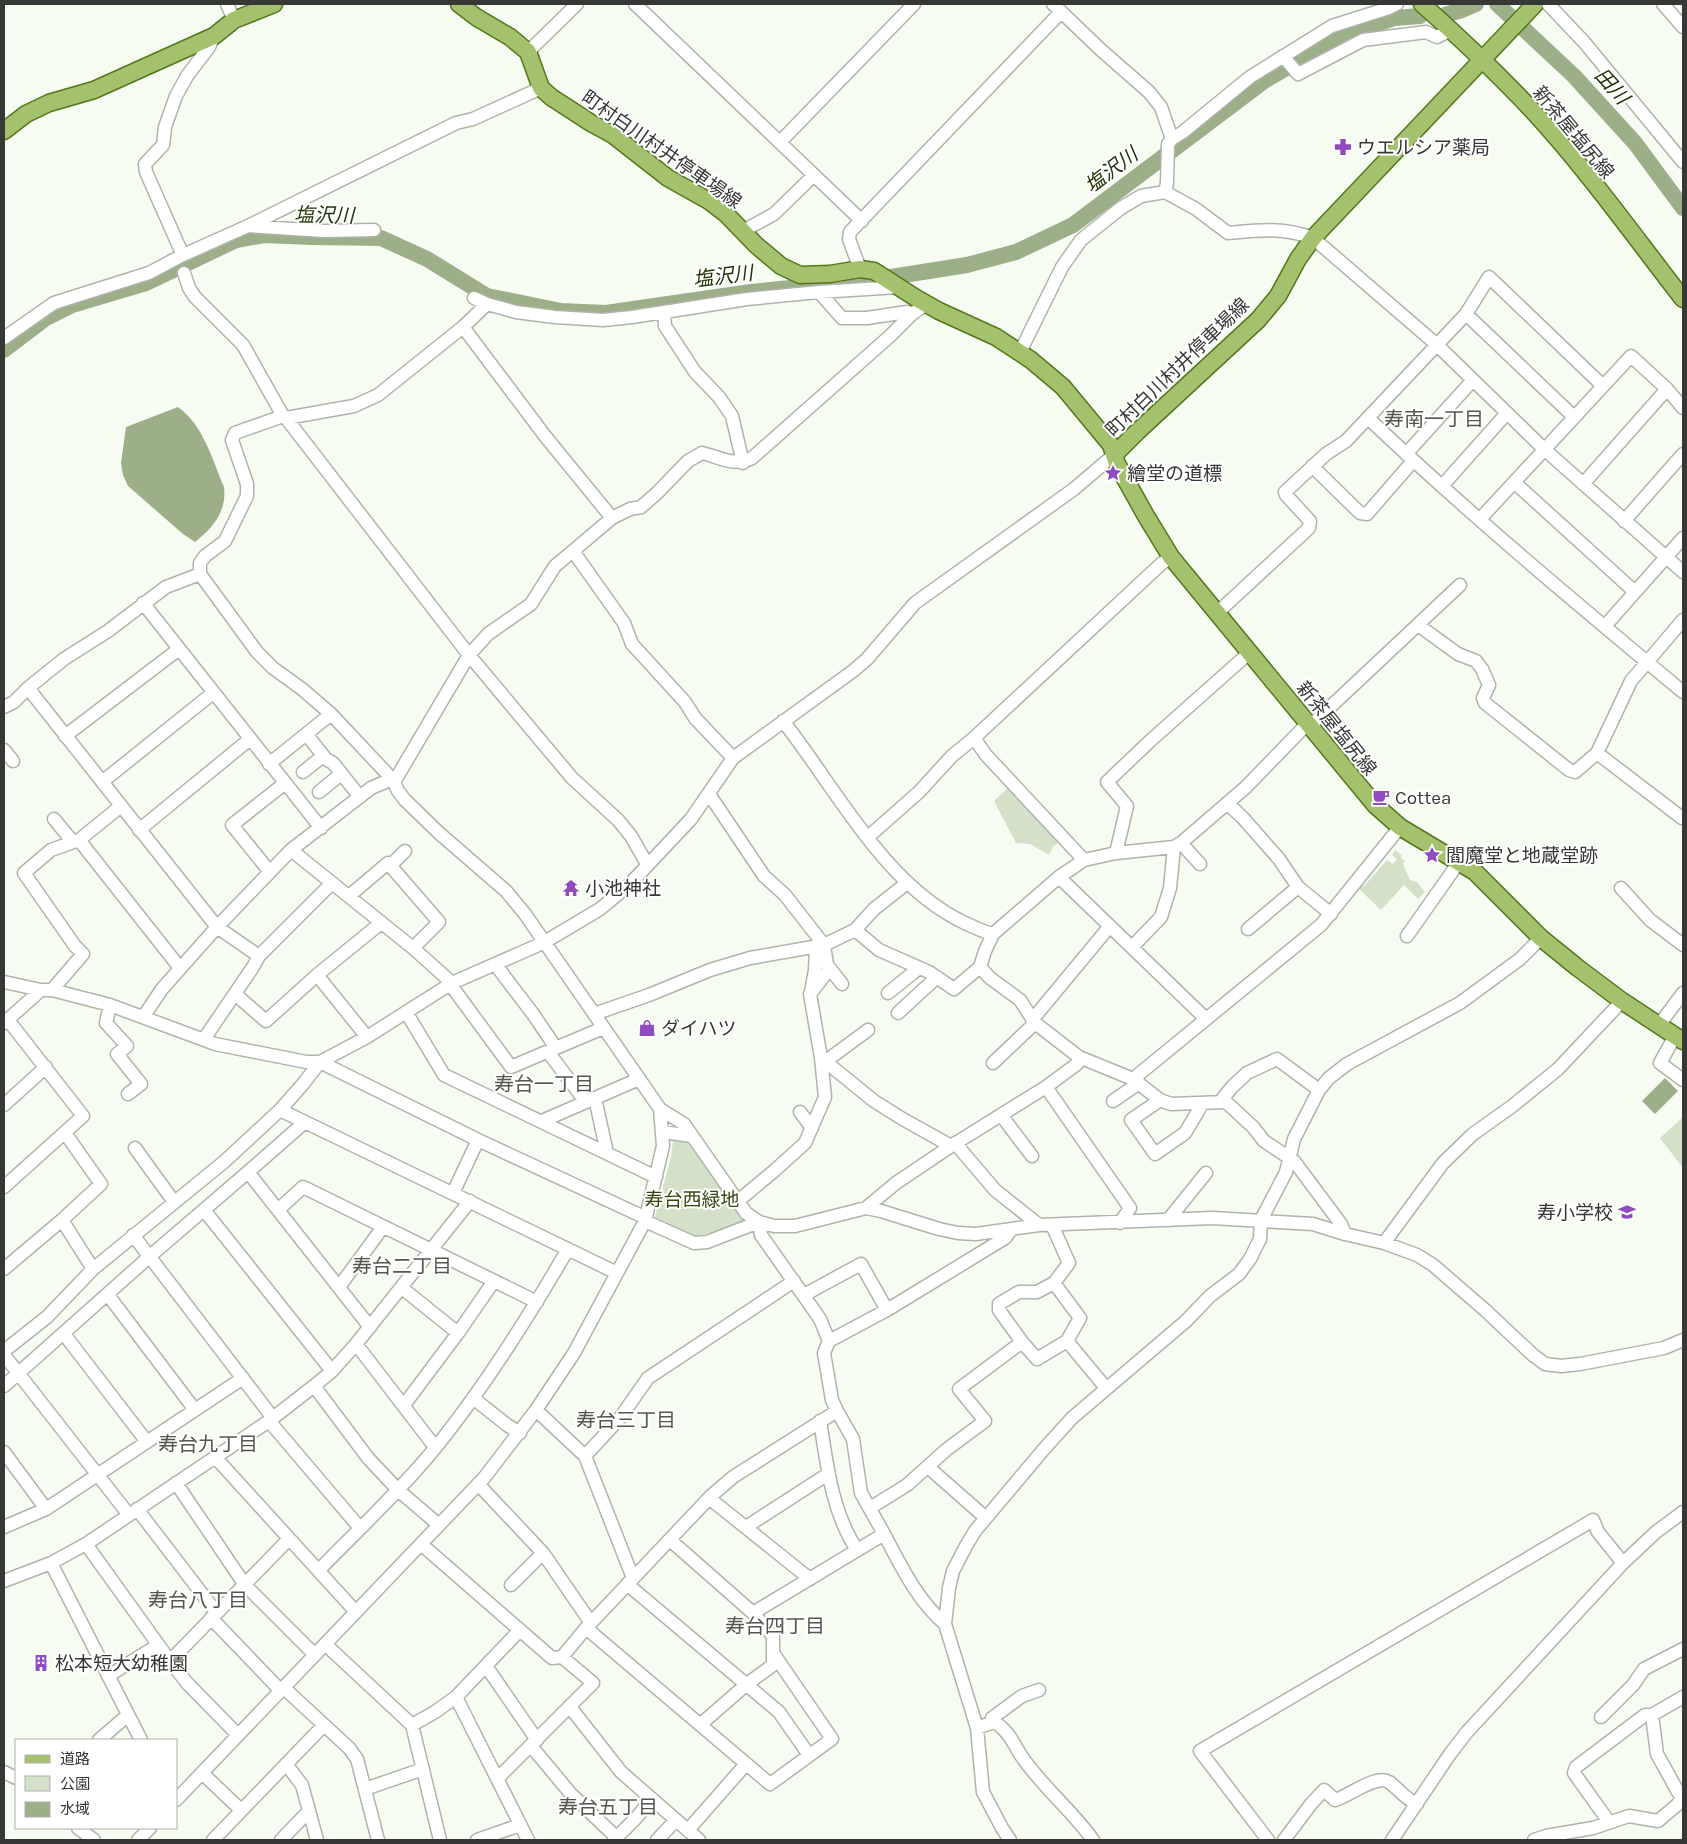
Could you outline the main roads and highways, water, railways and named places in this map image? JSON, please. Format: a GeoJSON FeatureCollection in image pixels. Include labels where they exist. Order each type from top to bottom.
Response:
{"type":"FeatureCollection","features":[{"type":"Feature","properties":{"kind":"main road"},"geometry":{"type":"LineString","coordinates":[[4,131],[26,114],[49,103],[94,90],[214,36],[234,20],[274,4]]}},
{"type":"Feature","properties":{"kind":"main road","name":"町村白川村井停車場線"},"geometry":{"type":"LineString","coordinates":[[459,4],[476,17],[510,37],[528,52],[541,88],[569,110],[613,135],[668,178],[726,214],[756,245],[781,266],[800,275],[860,270],[879,273],[926,304],[996,337],[1020,352],[1063,387],[1111,445],[1115,454],[1258,320],[1278,296],[1298,259],[1313,238],[1535,4]]}},
{"type":"Feature","properties":{"kind":"main road","name":"新茶屋塩尻線"},"geometry":{"type":"LineString","coordinates":[[1422,4],[1451,30],[1485,56],[1571,156],[1683,299]]}},
{"type":"Feature","properties":{"kind":"main road","name":"新茶屋塩尻線"},"geometry":{"type":"LineString","coordinates":[[1115,454],[1117,464],[1171,557],[1375,805],[1400,827],[1459,862],[1488,883],[1541,938],[1622,1001],[1679,1039]]}},
{"type":"Feature","properties":{"kind":"water"},"geometry":{"type":"Polygon","coordinates":[[[178,407],[201,433],[224,487],[221,511],[208,531],[195,542],[183,534],[128,486],[123,475],[121,463],[126,427],[178,407]]]}},
{"type":"Feature","properties":{"kind":"water"},"geometry":{"type":"Polygon","coordinates":[[[1665,1078],[1678,1091],[1655,1114],[1642,1101],[1665,1078]]]}},
{"type":"Feature","properties":{"kind":"waterway","name":"塩沢川"},"geometry":{"type":"LineString","coordinates":[[1445,15],[1476,4]]}},
{"type":"Feature","properties":{"kind":"waterway","name":"田川"},"geometry":{"type":"LineString","coordinates":[[1497,4],[1574,76],[1635,143],[1683,208]]}},
{"type":"Feature","properties":{"kind":"waterway","name":"塩沢川"},"geometry":{"type":"LineString","coordinates":[[4,350],[46,318],[72,305],[146,283],[236,240],[264,235],[381,238],[427,259],[487,296],[561,311],[606,313],[751,292],[872,280],[967,265],[1016,252],[1073,225],[1264,81],[1312,53],[1349,33],[1395,18],[1420,16]]}},
{"type":"Feature","properties":{"kind":"place","name":"ウエルシア薬局"},"geometry":{"type":"Point","coordinates":[1343,147]}},
{"type":"Feature","properties":{"kind":"place","name":"繪堂の道標"},"geometry":{"type":"Point","coordinates":[1113,473]}},
{"type":"Feature","properties":{"kind":"place","name":"Cottea"},"geometry":{"type":"Point","coordinates":[1381,797]}},
{"type":"Feature","properties":{"kind":"place","name":"閻魔堂と地蔵堂跡"},"geometry":{"type":"Point","coordinates":[1432,855]}},
{"type":"Feature","properties":{"kind":"place","name":"小池神社"},"geometry":{"type":"Point","coordinates":[571,888]}},
{"type":"Feature","properties":{"kind":"place","name":"ダイハツ"},"geometry":{"type":"Point","coordinates":[647,1028]}},
{"type":"Feature","properties":{"kind":"place","name":"寿小学校"},"geometry":{"type":"Point","coordinates":[1627,1212]}},
{"type":"Feature","properties":{"kind":"place","name":"松本短大幼稚園"},"geometry":{"type":"Point","coordinates":[41,1663]}},
{"type":"Feature","properties":{"kind":"district","name":"寿南一丁目"},"geometry":{"type":"Point","coordinates":[1434,419]}},
{"type":"Feature","properties":{"kind":"district","name":"寿台一丁目"},"geometry":{"type":"Point","coordinates":[544,1084]}},
{"type":"Feature","properties":{"kind":"district","name":"寿台二丁目"},"geometry":{"type":"Point","coordinates":[402,1266]}},
{"type":"Feature","properties":{"kind":"district","name":"寿台三丁目"},"geometry":{"type":"Point","coordinates":[626,1420]}},
{"type":"Feature","properties":{"kind":"district","name":"寿台九丁目"},"geometry":{"type":"Point","coordinates":[208,1444]}},
{"type":"Feature","properties":{"kind":"district","name":"寿台八丁目"},"geometry":{"type":"Point","coordinates":[198,1600]}},
{"type":"Feature","properties":{"kind":"district","name":"寿台四丁目"},"geometry":{"type":"Point","coordinates":[775,1626]}},
{"type":"Feature","properties":{"kind":"district","name":"寿台五丁目"},"geometry":{"type":"Point","coordinates":[608,1807]}},
{"type":"Feature","properties":{"kind":"park label","name":"寿台西緑地"},"geometry":{"type":"Point","coordinates":[692,1199]}}]}
